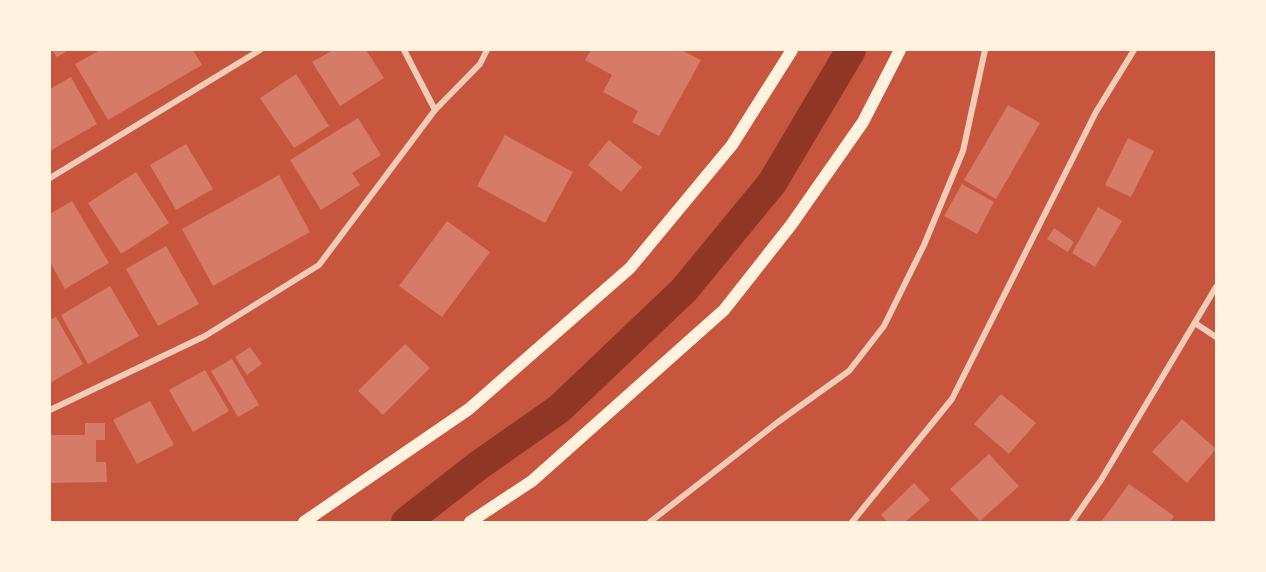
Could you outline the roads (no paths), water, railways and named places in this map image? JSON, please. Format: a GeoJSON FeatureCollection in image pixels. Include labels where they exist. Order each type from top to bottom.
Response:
{"type":"FeatureCollection","features":[{"type":"Feature","properties":{"kind":"main road"},"geometry":{"type":"LineString","coordinates":[[304,522],[469,409],[630,268],[732,145],[792,50]]}},
{"type":"Feature","properties":{"kind":"main road"},"geometry":{"type":"LineString","coordinates":[[470,522],[532,481],[724,310],[791,225],[863,122],[900,50]]}},
{"type":"Feature","properties":{"kind":"street"},"geometry":{"type":"LineString","coordinates":[[50,178],[260,50]]}},
{"type":"Feature","properties":{"kind":"street"},"geometry":{"type":"LineString","coordinates":[[404,50],[435,110]]}},
{"type":"Feature","properties":{"kind":"street"},"geometry":{"type":"LineString","coordinates":[[50,410],[205,336],[319,265],[435,110],[480,64],[487,50]]}},
{"type":"Feature","properties":{"kind":"street"},"geometry":{"type":"LineString","coordinates":[[650,522],[778,422],[849,371],[884,326],[924,245],[963,151],[985,50]]}},
{"type":"Feature","properties":{"kind":"street"},"geometry":{"type":"LineString","coordinates":[[852,522],[952,399],[1096,112],[1134,50]]}},
{"type":"Feature","properties":{"kind":"street"},"geometry":{"type":"LineString","coordinates":[[1072,522],[1101,480],[1216,287]]}},
{"type":"Feature","properties":{"kind":"street"},"geometry":{"type":"LineString","coordinates":[[1195,323],[1216,337]]}},
{"type":"Feature","properties":{"kind":"waterway"},"geometry":{"type":"LineString","coordinates":[[406,522],[479,465],[559,409],[684,290],[772,183],[851,50]]}}]}
